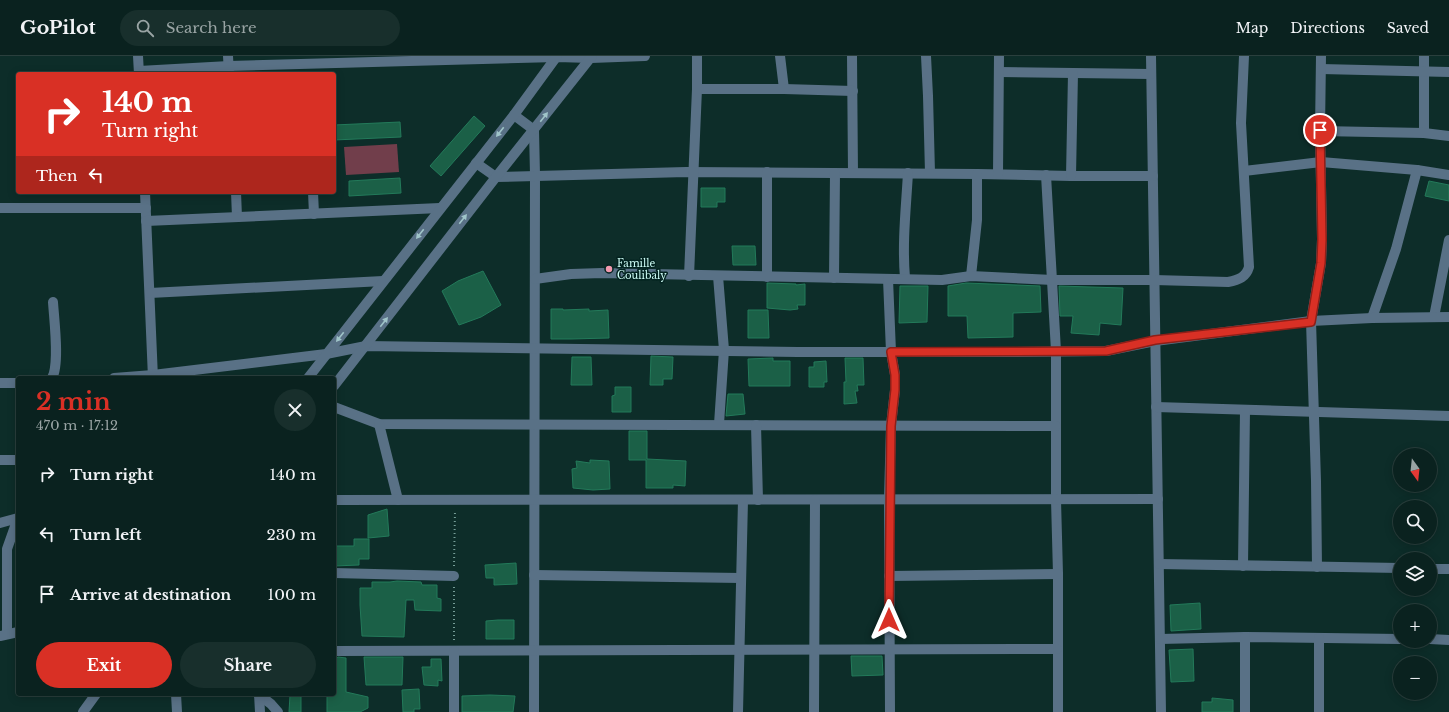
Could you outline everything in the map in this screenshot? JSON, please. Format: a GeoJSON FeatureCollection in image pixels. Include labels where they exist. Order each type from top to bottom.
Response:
{"type":"FeatureCollection","features":[{"type":"Feature","properties":{"kind":"street"},"geometry":{"type":"LineString","coordinates":[[138,56],[139,72],[229,65],[310,69],[400,59],[645,56]]}},
{"type":"Feature","properties":{"kind":"street"},"geometry":{"type":"LineString","coordinates":[[310,376],[514,115],[557,56]]}},
{"type":"Feature","properties":{"kind":"street"},"geometry":{"type":"LineString","coordinates":[[689,276],[697,56]]}},
{"type":"Feature","properties":{"kind":"street"},"geometry":{"type":"LineString","coordinates":[[780,56],[784,89]]}},
{"type":"Feature","properties":{"kind":"street"},"geometry":{"type":"LineString","coordinates":[[852,56],[853,173]]}},
{"type":"Feature","properties":{"kind":"street"},"geometry":{"type":"LineString","coordinates":[[926,56],[930,173]]}},
{"type":"Feature","properties":{"kind":"street"},"geometry":{"type":"LineString","coordinates":[[998,174],[999,56]]}},
{"type":"Feature","properties":{"kind":"street"},"geometry":{"type":"LineString","coordinates":[[1151,56],[1161,712]]}},
{"type":"Feature","properties":{"kind":"street"},"geometry":{"type":"LineString","coordinates":[[535,279],[571,274],[653,274],[689,276],[905,278],[942,280],[971,276],[1053,280],[1228,282],[1240,279],[1247,273],[1249,266],[1241,123],[1244,56]]}},
{"type":"Feature","properties":{"kind":"street"},"geometry":{"type":"LineString","coordinates":[[1317,567],[1315,413],[1311,322],[1321,263],[1322,240],[1320,130],[1321,56]]}},
{"type":"Feature","properties":{"kind":"street"},"geometry":{"type":"LineString","coordinates":[[1424,56],[1424,133]]}},
{"type":"Feature","properties":{"kind":"street"},"geometry":{"type":"LineString","coordinates":[[336,384],[591,57]]}},
{"type":"Feature","properties":{"kind":"street"},"geometry":{"type":"LineString","coordinates":[[1321,69],[1449,72]]}},
{"type":"Feature","properties":{"kind":"street"},"geometry":{"type":"LineString","coordinates":[[999,72],[1151,74]]}},
{"type":"Feature","properties":{"kind":"street"},"geometry":{"type":"LineString","coordinates":[[1071,176],[1073,73]]}},
{"type":"Feature","properties":{"kind":"street"},"geometry":{"type":"LineString","coordinates":[[697,89],[853,91]]}},
{"type":"Feature","properties":{"kind":"street"},"geometry":{"type":"LineString","coordinates":[[514,115],[534,130]]}},
{"type":"Feature","properties":{"kind":"street"},"geometry":{"type":"LineString","coordinates":[[534,130],[534,712]]}},
{"type":"Feature","properties":{"kind":"street"},"geometry":{"type":"LineString","coordinates":[[1320,130],[1424,133],[1449,136]]}},
{"type":"Feature","properties":{"kind":"street"},"geometry":{"type":"LineString","coordinates":[[1244,171],[1321,162],[1417,170],[1449,176]]}},
{"type":"Feature","properties":{"kind":"street"},"geometry":{"type":"LineString","coordinates":[[476,163],[496,177],[693,172],[1152,176]]}},
{"type":"Feature","properties":{"kind":"street"},"geometry":{"type":"LineString","coordinates":[[1372,318],[1396,249],[1417,170]]}},
{"type":"Feature","properties":{"kind":"street"},"geometry":{"type":"LineString","coordinates":[[767,172],[768,277]]}},
{"type":"Feature","properties":{"kind":"street"},"geometry":{"type":"LineString","coordinates":[[834,173],[834,278]]}},
{"type":"Feature","properties":{"kind":"street"},"geometry":{"type":"LineString","coordinates":[[905,278],[903,251],[905,239],[908,173]]}},
{"type":"Feature","properties":{"kind":"street"},"geometry":{"type":"LineString","coordinates":[[971,276],[977,220],[977,174]]}},
{"type":"Feature","properties":{"kind":"street"},"geometry":{"type":"LineString","coordinates":[[1046,175],[1056,351],[1058,712]]}},
{"type":"Feature","properties":{"kind":"street"},"geometry":{"type":"LineString","coordinates":[[145,194],[153,376],[326,354],[366,346],[891,352],[1106,351],[1155,340],[1311,322],[1372,318],[1449,317]]}},
{"type":"Feature","properties":{"kind":"street"},"geometry":{"type":"LineString","coordinates":[[236,194],[237,217]]}},
{"type":"Feature","properties":{"kind":"street"},"geometry":{"type":"LineString","coordinates":[[313,194],[314,214]]}},
{"type":"Feature","properties":{"kind":"street"},"geometry":{"type":"LineString","coordinates":[[0,208],[146,208]]}},
{"type":"Feature","properties":{"kind":"street"},"geometry":{"type":"LineString","coordinates":[[146,221],[440,208]]}},
{"type":"Feature","properties":{"kind":"street"},"geometry":{"type":"LineString","coordinates":[[1434,317],[1449,240]]}},
{"type":"Feature","properties":{"kind":"street"},"geometry":{"type":"LineString","coordinates":[[718,276],[724,350],[719,424]]}},
{"type":"Feature","properties":{"kind":"street"},"geometry":{"type":"LineString","coordinates":[[888,279],[891,352],[895,375],[891,426],[889,499],[890,712]]}},
{"type":"Feature","properties":{"kind":"street"},"geometry":{"type":"LineString","coordinates":[[150,293],[383,281]]}},
{"type":"Feature","properties":{"kind":"street"},"geometry":{"type":"LineString","coordinates":[[53,302],[56,363],[53,376]]}},
{"type":"Feature","properties":{"kind":"street"},"geometry":{"type":"LineString","coordinates":[[0,383],[16,383]]}},
{"type":"Feature","properties":{"kind":"street"},"geometry":{"type":"LineString","coordinates":[[1156,407],[1449,416]]}},
{"type":"Feature","properties":{"kind":"street"},"geometry":{"type":"LineString","coordinates":[[336,408],[379,424],[1056,426]]}},
{"type":"Feature","properties":{"kind":"street"},"geometry":{"type":"LineString","coordinates":[[1243,566],[1244,410]]}},
{"type":"Feature","properties":{"kind":"street"},"geometry":{"type":"LineString","coordinates":[[379,424],[398,500]]}},
{"type":"Feature","properties":{"kind":"street"},"geometry":{"type":"LineString","coordinates":[[756,425],[758,500]]}},
{"type":"Feature","properties":{"kind":"street"},"geometry":{"type":"LineString","coordinates":[[0,460],[16,460]]}},
{"type":"Feature","properties":{"kind":"street"},"geometry":{"type":"LineString","coordinates":[[336,500],[534,498],[743,500],[1158,499]]}},
{"type":"Feature","properties":{"kind":"street"},"geometry":{"type":"LineString","coordinates":[[738,712],[743,500]]}},
{"type":"Feature","properties":{"kind":"street"},"geometry":{"type":"LineString","coordinates":[[814,712],[815,500]]}},
{"type":"Feature","properties":{"kind":"street"},"geometry":{"type":"LineString","coordinates":[[0,523],[16,519]]}},
{"type":"Feature","properties":{"kind":"street"},"geometry":{"type":"LineString","coordinates":[[16,523],[6,549],[4,635],[16,632]]}},
{"type":"Feature","properties":{"kind":"street"},"geometry":{"type":"LineString","coordinates":[[1159,564],[1393,568]]}},
{"type":"Feature","properties":{"kind":"street"},"geometry":{"type":"LineString","coordinates":[[1437,569],[1449,569]]}},
{"type":"Feature","properties":{"kind":"street"},"geometry":{"type":"LineString","coordinates":[[336,573],[454,576]]}},
{"type":"Feature","properties":{"kind":"street"},"geometry":{"type":"LineString","coordinates":[[889,576],[1058,574]]}},
{"type":"Feature","properties":{"kind":"street"},"geometry":{"type":"LineString","coordinates":[[534,575],[741,578]]}},
{"type":"Feature","properties":{"kind":"street"},"geometry":{"type":"LineString","coordinates":[[1160,639],[1245,637],[1393,639]]}},
{"type":"Feature","properties":{"kind":"street"},"geometry":{"type":"LineString","coordinates":[[1245,637],[1245,712]]}},
{"type":"Feature","properties":{"kind":"street"},"geometry":{"type":"LineString","coordinates":[[1319,638],[1319,712]]}},
{"type":"Feature","properties":{"kind":"street"},"geometry":{"type":"LineString","coordinates":[[1437,640],[1449,640]]}},
{"type":"Feature","properties":{"kind":"street"},"geometry":{"type":"LineString","coordinates":[[336,651],[1057,649]]}},
{"type":"Feature","properties":{"kind":"street"},"geometry":{"type":"LineString","coordinates":[[454,651],[454,712]]}},
{"type":"Feature","properties":{"kind":"street"},"geometry":{"type":"LineString","coordinates":[[83,712],[95,696]]}},
{"type":"Feature","properties":{"kind":"street"},"geometry":{"type":"LineString","coordinates":[[176,696],[177,712]]}},
{"type":"Feature","properties":{"kind":"street"},"geometry":{"type":"LineString","coordinates":[[258,696],[260,712]]}},
{"type":"Feature","properties":{"kind":"street"},"geometry":{"type":"LineString","coordinates":[[261,696],[278,712]]}},
{"type":"Feature","properties":{"kind":"shaded area"},"geometry":{"type":"Polygon","coordinates":[[[397,144],[399,172],[346,175],[344,147],[397,144]]]}},
{"type":"Feature","properties":{"kind":"building"},"geometry":{"type":"Polygon","coordinates":[[[474,116],[485,126],[441,176],[430,166],[474,116]]]}},
{"type":"Feature","properties":{"kind":"building"},"geometry":{"type":"Polygon","coordinates":[[[400,122],[401,137],[336,140],[336,125],[400,122]]]}},
{"type":"Feature","properties":{"kind":"building"},"geometry":{"type":"Polygon","coordinates":[[[400,178],[401,193],[349,196],[349,181],[400,178]]]}},
{"type":"Feature","properties":{"kind":"building"},"geometry":{"type":"Polygon","coordinates":[[[1429,181],[1449,185],[1449,201],[1425,196],[1429,181]]]}},
{"type":"Feature","properties":{"kind":"building"},"geometry":{"type":"Polygon","coordinates":[[[701,188],[725,188],[725,202],[717,202],[717,207],[701,207],[701,188]]]}},
{"type":"Feature","properties":{"kind":"building"},"geometry":{"type":"Polygon","coordinates":[[[732,246],[755,246],[756,265],[733,265],[732,246]]]}},
{"type":"Feature","properties":{"kind":"building"},"geometry":{"type":"Polygon","coordinates":[[[483,271],[501,305],[481,317],[459,325],[442,291],[458,281],[483,271]]]}},
{"type":"Feature","properties":{"kind":"building"},"geometry":{"type":"Polygon","coordinates":[[[767,283],[796,285],[805,284],[805,305],[797,305],[798,309],[790,310],[767,308],[767,283]]]}},
{"type":"Feature","properties":{"kind":"building"},"geometry":{"type":"Polygon","coordinates":[[[966,283],[1040,286],[1041,312],[1013,313],[1013,337],[968,338],[967,316],[948,316],[948,286],[966,283]]]}},
{"type":"Feature","properties":{"kind":"building"},"geometry":{"type":"Polygon","coordinates":[[[900,286],[928,286],[927,322],[899,323],[900,286]]]}},
{"type":"Feature","properties":{"kind":"building"},"geometry":{"type":"Polygon","coordinates":[[[1059,286],[1123,288],[1121,325],[1100,323],[1099,335],[1071,333],[1073,316],[1060,316],[1059,286]]]}},
{"type":"Feature","properties":{"kind":"building"},"geometry":{"type":"Polygon","coordinates":[[[551,309],[589,309],[589,311],[608,310],[609,338],[551,339],[551,309]]]}},
{"type":"Feature","properties":{"kind":"building"},"geometry":{"type":"Polygon","coordinates":[[[748,310],[768,310],[769,338],[748,338],[748,310]]]}},
{"type":"Feature","properties":{"kind":"building"},"geometry":{"type":"Polygon","coordinates":[[[651,356],[673,357],[672,379],[663,379],[663,385],[650,385],[651,356]]]}},
{"type":"Feature","properties":{"kind":"building"},"geometry":{"type":"Polygon","coordinates":[[[572,357],[591,357],[592,385],[571,385],[572,357]]]}},
{"type":"Feature","properties":{"kind":"building"},"geometry":{"type":"Polygon","coordinates":[[[773,358],[773,361],[790,361],[790,386],[749,386],[748,359],[773,358]]]}},
{"type":"Feature","properties":{"kind":"building"},"geometry":{"type":"Polygon","coordinates":[[[845,358],[863,358],[864,385],[857,385],[858,391],[855,391],[857,403],[844,404],[844,382],[846,382],[845,358]]]}},
{"type":"Feature","properties":{"kind":"building"},"geometry":{"type":"Polygon","coordinates":[[[826,361],[827,382],[824,382],[824,387],[809,387],[809,367],[814,367],[814,362],[826,361]]]}},
{"type":"Feature","properties":{"kind":"building"},"geometry":{"type":"Polygon","coordinates":[[[615,387],[631,387],[631,412],[612,412],[612,396],[615,395],[615,387]]]}},
{"type":"Feature","properties":{"kind":"building"},"geometry":{"type":"Polygon","coordinates":[[[728,394],[743,394],[745,414],[726,416],[728,394]]]}},
{"type":"Feature","properties":{"kind":"building"},"geometry":{"type":"Polygon","coordinates":[[[629,431],[647,431],[647,459],[686,461],[685,486],[673,485],[673,488],[646,488],[646,460],[629,460],[629,431]]]}},
{"type":"Feature","properties":{"kind":"building"},"geometry":{"type":"Polygon","coordinates":[[[590,460],[609,461],[610,489],[593,490],[573,488],[572,469],[577,468],[576,461],[590,463],[590,460]]]}},
{"type":"Feature","properties":{"kind":"building"},"geometry":{"type":"Polygon","coordinates":[[[387,509],[389,536],[368,538],[368,515],[387,509]]]}},
{"type":"Feature","properties":{"kind":"building"},"geometry":{"type":"Polygon","coordinates":[[[354,539],[369,539],[369,559],[359,559],[359,565],[336,566],[336,546],[354,546],[354,539]]]}},
{"type":"Feature","properties":{"kind":"building"},"geometry":{"type":"Polygon","coordinates":[[[516,563],[517,584],[494,585],[494,578],[486,578],[485,565],[516,563]]]}},
{"type":"Feature","properties":{"kind":"building"},"geometry":{"type":"Polygon","coordinates":[[[372,582],[421,582],[422,585],[437,585],[437,598],[441,599],[441,611],[415,610],[414,600],[406,600],[404,637],[362,636],[360,588],[372,588],[372,582]]]}},
{"type":"Feature","properties":{"kind":"building"},"geometry":{"type":"Polygon","coordinates":[[[1200,603],[1201,629],[1171,631],[1170,605],[1200,603]]]}},
{"type":"Feature","properties":{"kind":"building"},"geometry":{"type":"Polygon","coordinates":[[[514,620],[514,639],[486,639],[486,621],[514,620]]]}},
{"type":"Feature","properties":{"kind":"building"},"geometry":{"type":"Polygon","coordinates":[[[1193,649],[1194,681],[1171,682],[1169,650],[1193,649]]]}},
{"type":"Feature","properties":{"kind":"building"},"geometry":{"type":"Polygon","coordinates":[[[851,656],[882,656],[883,675],[852,676],[851,656]]]}},
{"type":"Feature","properties":{"kind":"building"},"geometry":{"type":"Polygon","coordinates":[[[338,657],[346,658],[346,692],[368,697],[368,708],[360,712],[327,712],[327,696],[336,696],[336,658],[338,657]]]}},
{"type":"Feature","properties":{"kind":"building"},"geometry":{"type":"Polygon","coordinates":[[[364,657],[403,657],[402,685],[366,685],[364,657]]]}},
{"type":"Feature","properties":{"kind":"building"},"geometry":{"type":"Polygon","coordinates":[[[431,659],[441,659],[442,681],[438,680],[438,686],[424,685],[422,667],[431,667],[431,659]]]}},
{"type":"Feature","properties":{"kind":"building"},"geometry":{"type":"Polygon","coordinates":[[[419,689],[420,709],[414,709],[414,712],[403,712],[402,690],[419,689]]]}},
{"type":"Feature","properties":{"kind":"building"},"geometry":{"type":"Polygon","coordinates":[[[290,696],[301,696],[301,712],[289,712],[290,696]]]}},
{"type":"Feature","properties":{"kind":"building"},"geometry":{"type":"Polygon","coordinates":[[[462,696],[515,696],[513,712],[462,712],[462,696]]]}},
{"type":"Feature","properties":{"kind":"building"},"geometry":{"type":"Polygon","coordinates":[[[1212,698],[1233,700],[1233,712],[1202,712],[1202,702],[1212,702],[1212,698]]]}},
{"type":"Feature","properties":{"kind":"place","name":"Famille Coulibaly"},"geometry":{"type":"Point","coordinates":[609,269]}},
{"type":"Feature","properties":{"kind":"route"},"geometry":{"type":"LineString","coordinates":[[889,620],[889,499],[891,426],[895,390],[895,375],[891,352],[1106,351],[1155,340],[1311,322],[1321,263],[1320,130]]}}]}
